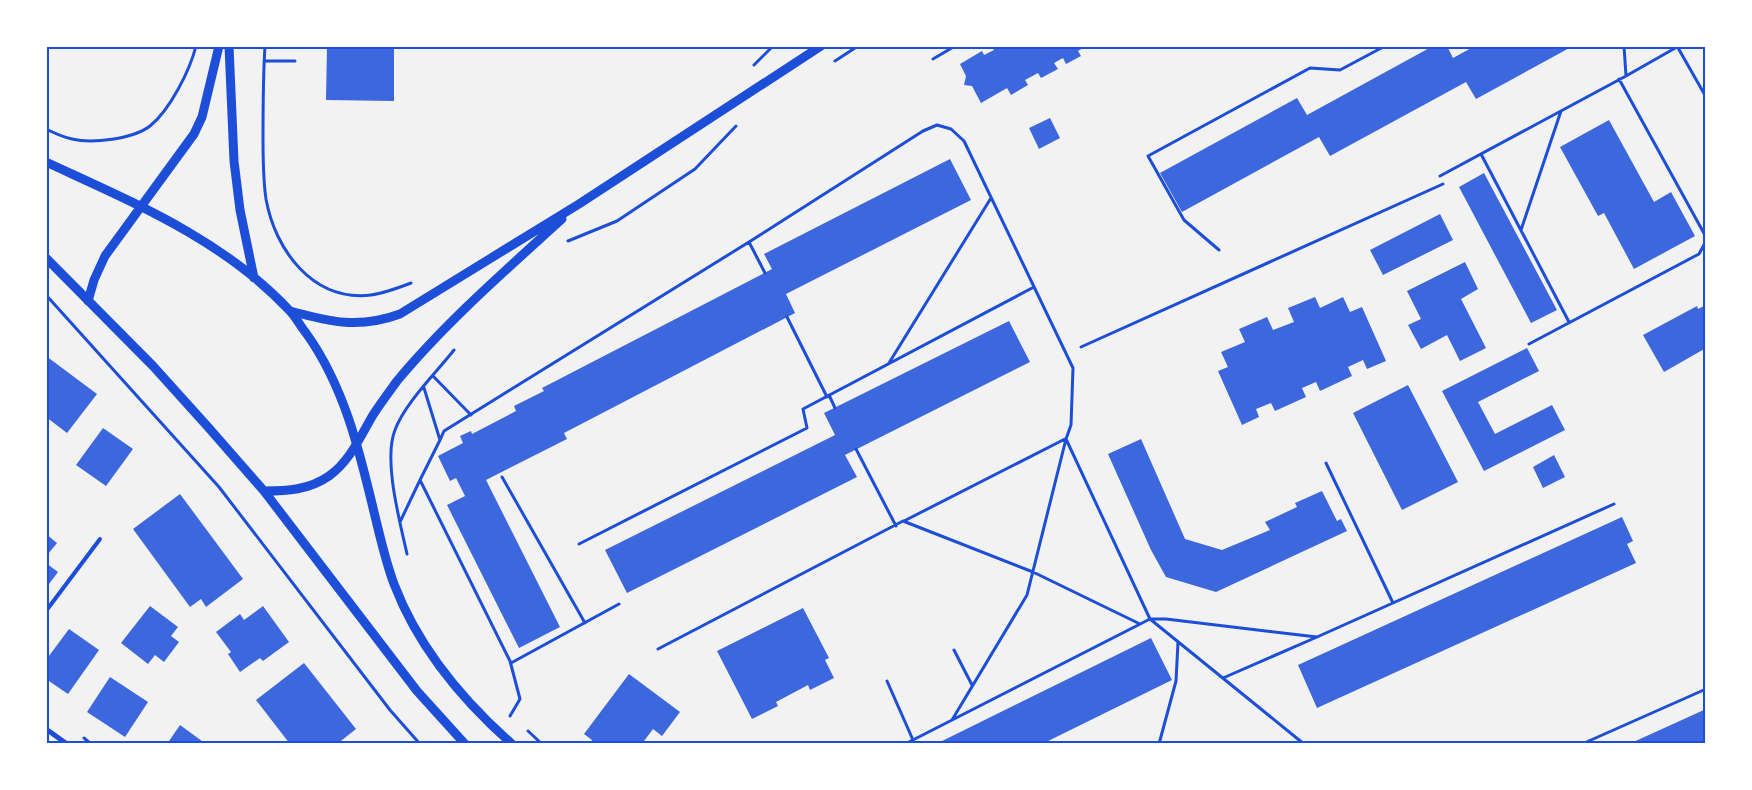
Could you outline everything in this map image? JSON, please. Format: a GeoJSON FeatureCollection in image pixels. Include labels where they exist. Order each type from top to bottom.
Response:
{"type":"FeatureCollection","features":[{"type":"Feature","properties":{"kind":"street"},"geometry":{"type":"LineString","coordinates":[[88,301],[94,280],[105,256],[194,134],[202,117],[219,46]]}},
{"type":"Feature","properties":{"kind":"street"},"geometry":{"type":"LineString","coordinates":[[229,46],[234,161],[240,210],[254,278]]}},
{"type":"Feature","properties":{"kind":"street"},"geometry":{"type":"LineString","coordinates":[[290,311],[329,322],[354,323],[374,322],[400,314],[579,204],[821,46]]}},
{"type":"Feature","properties":{"kind":"street"},"geometry":{"type":"LineString","coordinates":[[46,162],[141,207],[206,242],[254,278],[290,311],[314,344],[330,371],[345,407],[394,583],[412,624],[443,672],[466,700],[512,744]]}},
{"type":"Feature","properties":{"kind":"street"},"geometry":{"type":"LineString","coordinates":[[264,491],[291,491],[312,486],[328,477],[341,466],[396,382],[491,283],[579,204]]}},
{"type":"Feature","properties":{"kind":"street"},"geometry":{"type":"LineString","coordinates":[[46,258],[159,373],[264,491],[417,691],[465,744]]}},
{"type":"Feature","properties":{"kind":"street"},"geometry":{"type":"LineString","coordinates":[[46,729],[67,744]]}},
{"type":"Feature","properties":{"kind":"lane"},"geometry":{"type":"LineString","coordinates":[[46,611],[100,538]]}},
{"type":"Feature","properties":{"kind":"path"},"geometry":{"type":"LineString","coordinates":[[46,129],[72,139],[98,140],[120,138],[143,130],[151,125],[182,83],[193,59],[196,46]]}},
{"type":"Feature","properties":{"kind":"path"},"geometry":{"type":"LineString","coordinates":[[265,46],[263,168],[266,200],[285,251],[306,276],[342,293],[370,295],[393,290],[412,282]]}},
{"type":"Feature","properties":{"kind":"path"},"geometry":{"type":"LineString","coordinates":[[749,70],[773,46]]}},
{"type":"Feature","properties":{"kind":"path"},"geometry":{"type":"LineString","coordinates":[[834,62],[858,46]]}},
{"type":"Feature","properties":{"kind":"path"},"geometry":{"type":"LineString","coordinates":[[933,59],[955,46]]}},
{"type":"Feature","properties":{"kind":"path"},"geometry":{"type":"LineString","coordinates":[[1219,250],[1184,220],[1148,156],[1310,68],[1340,70],[1385,46]]}},
{"type":"Feature","properties":{"kind":"path"},"geometry":{"type":"LineString","coordinates":[[1624,46],[1626,76]]}},
{"type":"Feature","properties":{"kind":"path"},"geometry":{"type":"LineString","coordinates":[[1440,176],[1619,80],[1677,46],[1706,97]]}},
{"type":"Feature","properties":{"kind":"path"},"geometry":{"type":"LineString","coordinates":[[264,60],[295,61]]}},
{"type":"Feature","properties":{"kind":"path"},"geometry":{"type":"LineString","coordinates":[[1619,80],[1706,237]]}},
{"type":"Feature","properties":{"kind":"path"},"geometry":{"type":"LineString","coordinates":[[1521,230],[1562,110]]}},
{"type":"Feature","properties":{"kind":"path"},"geometry":{"type":"LineString","coordinates":[[566,242],[617,221],[695,169],[739,123]]}},
{"type":"Feature","properties":{"kind":"path"},"geometry":{"type":"LineString","coordinates":[[400,522],[444,431],[749,242],[923,131],[937,125],[951,129],[964,141],[1073,368],[1071,425],[1066,438],[1027,594],[952,720]]}},
{"type":"Feature","properties":{"kind":"path"},"geometry":{"type":"LineString","coordinates":[[1481,154],[1569,322]]}},
{"type":"Feature","properties":{"kind":"path"},"geometry":{"type":"LineString","coordinates":[[1081,347],[1443,184]]}},
{"type":"Feature","properties":{"kind":"path"},"geometry":{"type":"LineString","coordinates":[[888,364],[991,197]]}},
{"type":"Feature","properties":{"kind":"path"},"geometry":{"type":"LineString","coordinates":[[1529,344],[1699,254],[1706,240]]}},
{"type":"Feature","properties":{"kind":"path"},"geometry":{"type":"LineString","coordinates":[[749,242],[765,273]]}},
{"type":"Feature","properties":{"kind":"path"},"geometry":{"type":"LineString","coordinates":[[579,544],[807,428],[803,409],[1034,288]]}},
{"type":"Feature","properties":{"kind":"path"},"geometry":{"type":"LineString","coordinates":[[46,295],[219,487],[385,702],[420,744]]}},
{"type":"Feature","properties":{"kind":"path"},"geometry":{"type":"LineString","coordinates":[[787,317],[835,408]]}},
{"type":"Feature","properties":{"kind":"path"},"geometry":{"type":"LineString","coordinates":[[407,557],[390,460],[394,431],[400,419],[456,347]]}},
{"type":"Feature","properties":{"kind":"path"},"geometry":{"type":"LineString","coordinates":[[433,376],[471,415]]}},
{"type":"Feature","properties":{"kind":"path"},"geometry":{"type":"LineString","coordinates":[[424,388],[440,440]]}},
{"type":"Feature","properties":{"kind":"path"},"geometry":{"type":"LineString","coordinates":[[658,649],[1066,438]]}},
{"type":"Feature","properties":{"kind":"path"},"geometry":{"type":"LineString","coordinates":[[1066,438],[1150,619],[1304,744]]}},
{"type":"Feature","properties":{"kind":"path"},"geometry":{"type":"LineString","coordinates":[[856,449],[896,526]]}},
{"type":"Feature","properties":{"kind":"path"},"geometry":{"type":"LineString","coordinates":[[1326,463],[1393,603]]}},
{"type":"Feature","properties":{"kind":"path"},"geometry":{"type":"LineString","coordinates":[[502,478],[585,622]]}},
{"type":"Feature","properties":{"kind":"path"},"geometry":{"type":"LineString","coordinates":[[420,480],[511,663],[520,699],[510,716]]}},
{"type":"Feature","properties":{"kind":"path"},"geometry":{"type":"LineString","coordinates":[[1223,678],[1614,504]]}},
{"type":"Feature","properties":{"kind":"path"},"geometry":{"type":"LineString","coordinates":[[903,522],[1033,572],[1140,624]]}},
{"type":"Feature","properties":{"kind":"path"},"geometry":{"type":"LineString","coordinates":[[511,663],[619,604]]}},
{"type":"Feature","properties":{"kind":"path"},"geometry":{"type":"LineString","coordinates":[[904,744],[1150,619],[1166,619],[1317,637]]}},
{"type":"Feature","properties":{"kind":"path"},"geometry":{"type":"LineString","coordinates":[[1159,744],[1176,680],[1178,642]]}},
{"type":"Feature","properties":{"kind":"path"},"geometry":{"type":"LineString","coordinates":[[954,650],[972,685]]}},
{"type":"Feature","properties":{"kind":"path"},"geometry":{"type":"LineString","coordinates":[[887,681],[913,740]]}},
{"type":"Feature","properties":{"kind":"path"},"geometry":{"type":"LineString","coordinates":[[1582,744],[1706,689]]}},
{"type":"Feature","properties":{"kind":"path"},"geometry":{"type":"LineString","coordinates":[[503,710],[516,721]]}},
{"type":"Feature","properties":{"kind":"path"},"geometry":{"type":"LineString","coordinates":[[522,726],[542,744]]}},
{"type":"Feature","properties":{"kind":"building"},"geometry":{"type":"Polygon","coordinates":[[[327,46],[394,46],[394,101],[326,100],[327,46]]]}},
{"type":"Feature","properties":{"kind":"building"},"geometry":{"type":"Polygon","coordinates":[[[992,46],[1086,46],[1078,51],[1081,56],[1066,64],[1063,58],[1054,63],[1058,69],[1041,78],[1038,73],[1025,80],[1028,85],[1011,95],[1007,88],[981,103],[972,86],[964,85],[966,76],[960,64],[982,51],[984,55],[994,50],[992,46]]]}},
{"type":"Feature","properties":{"kind":"building"},"geometry":{"type":"Polygon","coordinates":[[[1433,46],[1447,46],[1453,58],[1475,46],[1573,46],[1476,99],[1466,82],[1330,156],[1319,137],[1182,212],[1160,173],[1297,98],[1307,115],[1433,46]]]}},
{"type":"Feature","properties":{"kind":"building"},"geometry":{"type":"Polygon","coordinates":[[[1050,118],[1060,138],[1039,149],[1029,128],[1050,118]]]}},
{"type":"Feature","properties":{"kind":"building"},"geometry":{"type":"Polygon","coordinates":[[[1609,120],[1654,202],[1671,192],[1695,236],[1634,269],[1604,213],[1598,216],[1560,147],[1609,120]]]}},
{"type":"Feature","properties":{"kind":"building"},"geometry":{"type":"Polygon","coordinates":[[[950,159],[971,200],[786,294],[795,313],[564,433],[567,439],[486,480],[560,627],[519,648],[447,505],[465,496],[456,478],[450,481],[438,456],[463,443],[460,436],[471,431],[472,434],[516,411],[514,406],[544,391],[542,388],[772,269],[764,254],[950,159]]]}},
{"type":"Feature","properties":{"kind":"building"},"geometry":{"type":"Polygon","coordinates":[[[1484,173],[1557,310],[1531,323],[1459,187],[1484,173]]]}},
{"type":"Feature","properties":{"kind":"building"},"geometry":{"type":"Polygon","coordinates":[[[1440,214],[1453,240],[1383,275],[1370,250],[1440,214]]]}},
{"type":"Feature","properties":{"kind":"building"},"geometry":{"type":"Polygon","coordinates":[[[1465,262],[1478,289],[1461,299],[1486,348],[1460,361],[1447,335],[1421,349],[1408,325],[1421,319],[1407,291],[1465,262]]]}},
{"type":"Feature","properties":{"kind":"building"},"geometry":{"type":"Polygon","coordinates":[[[1315,297],[1320,308],[1343,297],[1350,312],[1362,307],[1386,361],[1367,369],[1363,360],[1348,367],[1352,376],[1320,391],[1316,382],[1302,388],[1306,397],[1275,411],[1271,403],[1256,409],[1259,417],[1242,425],[1218,371],[1228,367],[1221,352],[1245,342],[1239,329],[1267,317],[1273,330],[1294,322],[1288,308],[1315,297]]]}},
{"type":"Feature","properties":{"kind":"building"},"geometry":{"type":"Polygon","coordinates":[[[1706,305],[1706,348],[1664,372],[1643,335],[1697,306],[1698,309],[1706,305]]]}},
{"type":"Feature","properties":{"kind":"building"},"geometry":{"type":"Polygon","coordinates":[[[1009,321],[1030,362],[845,455],[857,477],[627,593],[605,550],[835,435],[824,413],[1009,321]]]}},
{"type":"Feature","properties":{"kind":"building"},"geometry":{"type":"Polygon","coordinates":[[[1527,348],[1539,371],[1478,402],[1495,434],[1552,405],[1565,430],[1484,471],[1442,391],[1527,348]]]}},
{"type":"Feature","properties":{"kind":"building"},"geometry":{"type":"Polygon","coordinates":[[[46,356],[97,394],[67,433],[46,417],[46,356]]]}},
{"type":"Feature","properties":{"kind":"building"},"geometry":{"type":"Polygon","coordinates":[[[1408,385],[1458,482],[1402,510],[1353,413],[1408,385]]]}},
{"type":"Feature","properties":{"kind":"building"},"geometry":{"type":"Polygon","coordinates":[[[103,428],[133,449],[106,486],[76,465],[103,428]]]}},
{"type":"Feature","properties":{"kind":"building"},"geometry":{"type":"Polygon","coordinates":[[[1141,439],[1185,539],[1222,550],[1270,530],[1265,522],[1297,507],[1295,503],[1322,491],[1337,521],[1341,519],[1347,531],[1216,592],[1166,577],[1151,550],[1108,454],[1141,439]]]}},
{"type":"Feature","properties":{"kind":"building"},"geometry":{"type":"Polygon","coordinates":[[[1554,455],[1565,477],[1543,488],[1533,467],[1554,455]]]}},
{"type":"Feature","properties":{"kind":"building"},"geometry":{"type":"Polygon","coordinates":[[[180,494],[243,579],[206,607],[201,599],[190,607],[133,529],[180,494]]]}},
{"type":"Feature","properties":{"kind":"building"},"geometry":{"type":"Polygon","coordinates":[[[1622,517],[1633,541],[1627,544],[1636,563],[1317,708],[1298,665],[1622,517]]]}},
{"type":"Feature","properties":{"kind":"building"},"geometry":{"type":"Polygon","coordinates":[[[46,534],[57,543],[48,554],[46,553],[46,534]]]}},
{"type":"Feature","properties":{"kind":"building"},"geometry":{"type":"Polygon","coordinates":[[[46,563],[58,572],[46,588],[46,563]]]}},
{"type":"Feature","properties":{"kind":"building"},"geometry":{"type":"Polygon","coordinates":[[[150,606],[178,627],[171,636],[179,642],[164,662],[155,655],[148,664],[121,643],[150,606]]]}},
{"type":"Feature","properties":{"kind":"building"},"geometry":{"type":"Polygon","coordinates":[[[263,606],[289,642],[263,661],[260,658],[240,672],[228,654],[231,652],[216,632],[240,614],[244,620],[263,606]]]}},
{"type":"Feature","properties":{"kind":"building"},"geometry":{"type":"Polygon","coordinates":[[[803,608],[829,658],[825,660],[834,678],[810,690],[808,685],[776,702],[778,706],[752,719],[717,651],[803,608]]]}},
{"type":"Feature","properties":{"kind":"building"},"geometry":{"type":"Polygon","coordinates":[[[69,629],[99,650],[68,694],[46,679],[46,660],[69,629]]]}},
{"type":"Feature","properties":{"kind":"building"},"geometry":{"type":"Polygon","coordinates":[[[1151,638],[1172,680],[1042,744],[936,744],[1151,638]]]}},
{"type":"Feature","properties":{"kind":"building"},"geometry":{"type":"Polygon","coordinates":[[[304,663],[356,729],[337,744],[290,744],[256,700],[304,663]]]}},
{"type":"Feature","properties":{"kind":"building"},"geometry":{"type":"Polygon","coordinates":[[[629,674],[680,712],[662,736],[653,729],[644,741],[647,744],[590,744],[592,740],[584,734],[629,674]]]}},
{"type":"Feature","properties":{"kind":"building"},"geometry":{"type":"Polygon","coordinates":[[[110,677],[148,702],[125,737],[87,712],[110,677]]]}},
{"type":"Feature","properties":{"kind":"building"},"geometry":{"type":"Polygon","coordinates":[[[1706,709],[1706,744],[1629,744],[1706,709]]]}},
{"type":"Feature","properties":{"kind":"building"},"geometry":{"type":"Polygon","coordinates":[[[180,725],[206,744],[167,744],[180,725]]]}}]}
